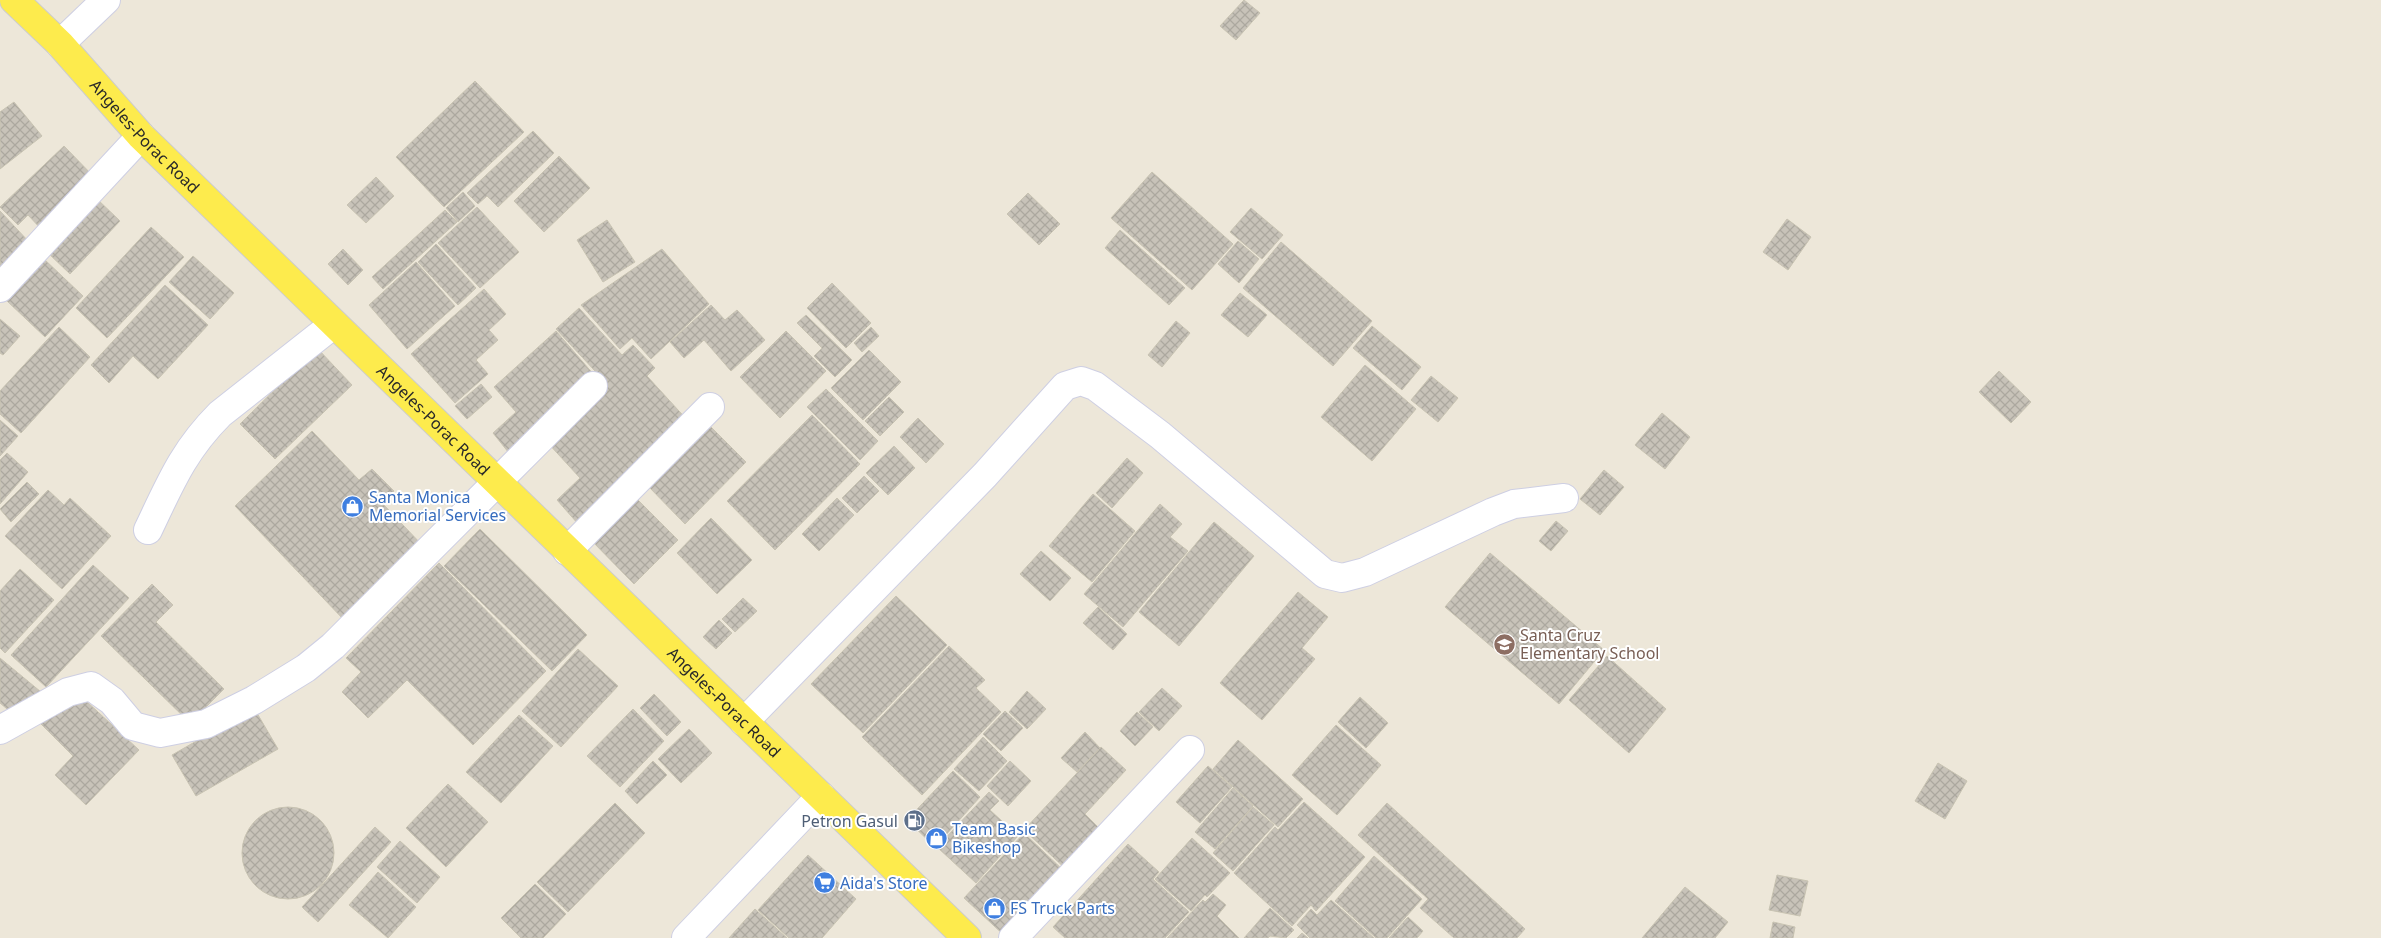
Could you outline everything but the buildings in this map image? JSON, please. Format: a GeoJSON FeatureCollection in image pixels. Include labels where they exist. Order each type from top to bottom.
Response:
{"type":"FeatureCollection","features":[{"type":"Feature","properties":{"kind":"main road","name":"Angeles-Porac Road"},"geometry":{"type":"LineString","coordinates":[[14,0],[60,44],[141,136],[967,938]]}},
{"type":"Feature","properties":{"kind":"street"},"geometry":{"type":"LineString","coordinates":[[60,44],[106,0]]}},
{"type":"Feature","properties":{"kind":"street"},"geometry":{"type":"LineString","coordinates":[[0,288],[141,136]]}},
{"type":"Feature","properties":{"kind":"street"},"geometry":{"type":"LineString","coordinates":[[148,530],[178,466],[206,427],[301,348],[334,324]]}},
{"type":"Feature","properties":{"kind":"street"},"geometry":{"type":"LineString","coordinates":[[744,722],[985,475],[1065,386],[1081,381],[1095,386],[1160,435],[1324,574],[1342,578],[1365,572],[1514,504],[1564,498]]}},
{"type":"Feature","properties":{"kind":"street"},"geometry":{"type":"LineString","coordinates":[[0,730],[68,692],[91,686],[112,702],[133,726],[160,733],[206,724],[254,700],[306,668],[333,646],[593,386]]}},
{"type":"Feature","properties":{"kind":"street"},"geometry":{"type":"LineString","coordinates":[[567,551],[710,407]]}},
{"type":"Feature","properties":{"kind":"street"},"geometry":{"type":"LineString","coordinates":[[1013,938],[1190,750]]}},
{"type":"Feature","properties":{"kind":"street"},"geometry":{"type":"LineString","coordinates":[[686,938],[821,796]]}},
{"type":"Feature","properties":{"kind":"place","name":"Santa Monica Memorial Services"},"geometry":{"type":"Point","coordinates":[353,506]}},
{"type":"Feature","properties":{"kind":"place","name":"Santa Cruz Elementary School"},"geometry":{"type":"Point","coordinates":[1504,644]}},
{"type":"Feature","properties":{"kind":"place","name":"Petron Gasul"},"geometry":{"type":"Point","coordinates":[914,821]}},
{"type":"Feature","properties":{"kind":"place","name":"Team Basic Bikeshop"},"geometry":{"type":"Point","coordinates":[936,838]}},
{"type":"Feature","properties":{"kind":"place","name":"Aida's Store"},"geometry":{"type":"Point","coordinates":[824,883]}},
{"type":"Feature","properties":{"kind":"place","name":"FS Truck Parts"},"geometry":{"type":"Point","coordinates":[994,908]}}]}
